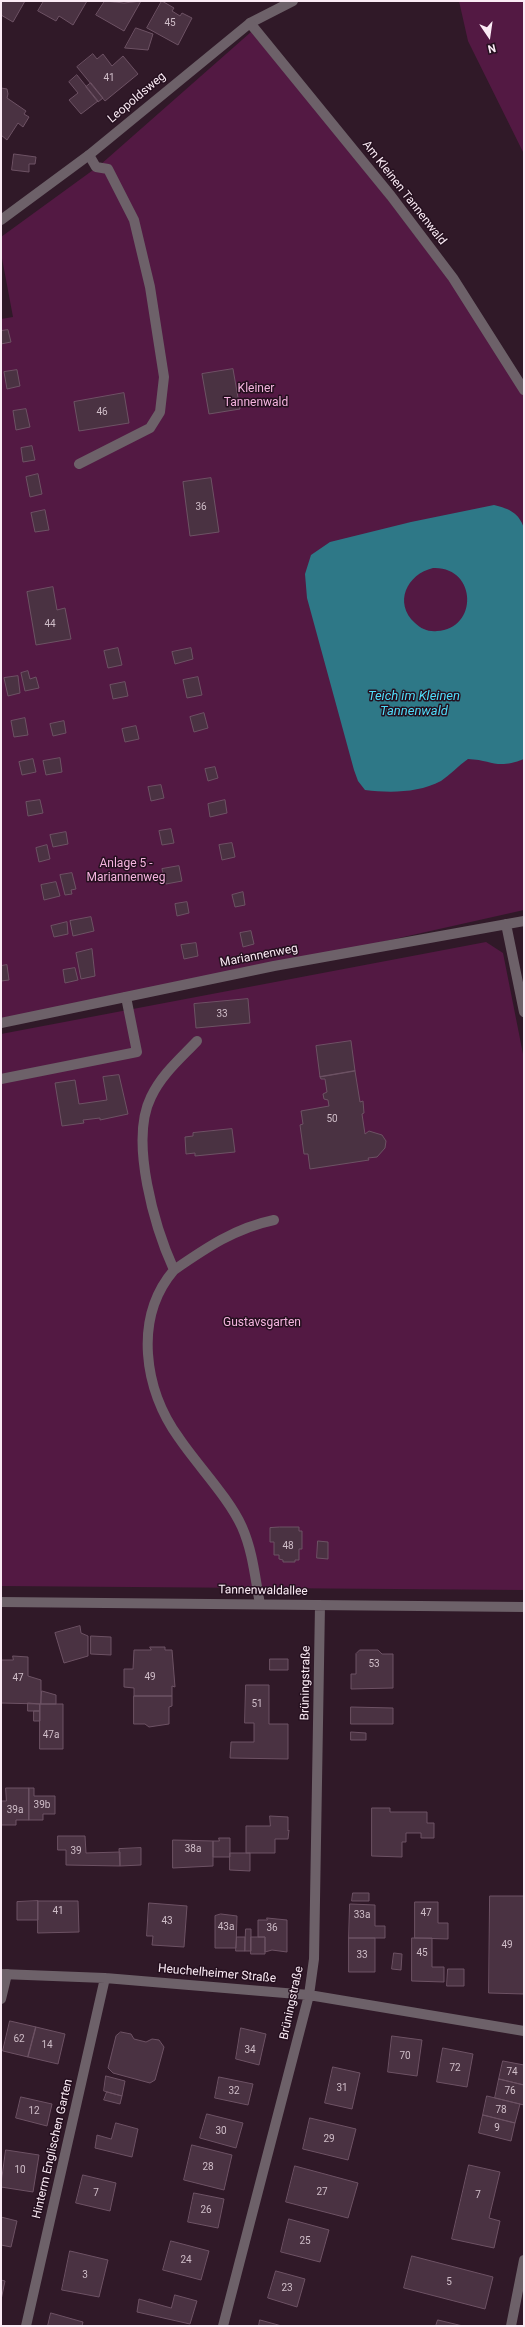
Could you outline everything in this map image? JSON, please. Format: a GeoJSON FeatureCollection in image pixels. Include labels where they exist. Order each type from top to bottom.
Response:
{"type":"FeatureCollection","features":[{"type":"Feature","properties":{"kind":"street","name":"Leopoldsweg"},"geometry":{"type":"LineString","coordinates":[[1,220],[89,155],[250,23],[293,1]]}},
{"type":"Feature","properties":{"kind":"street","name":"Am Kleinen Tannenwald"},"geometry":{"type":"LineString","coordinates":[[250,23],[391,196],[453,278],[524,390]]}},
{"type":"Feature","properties":{"kind":"street"},"geometry":{"type":"LineString","coordinates":[[79,464],[150,428],[160,412],[164,377],[150,287],[134,220],[108,169],[96,167],[89,155]]}},
{"type":"Feature","properties":{"kind":"street","name":"Mariannenweg"},"geometry":{"type":"LineString","coordinates":[[1,1023],[274,966],[524,921]]}},
{"type":"Feature","properties":{"kind":"street"},"geometry":{"type":"LineString","coordinates":[[506,924],[524,1012]]}},
{"type":"Feature","properties":{"kind":"street"},"geometry":{"type":"LineString","coordinates":[[1,1078],[137,1052],[126,996]]}},
{"type":"Feature","properties":{"kind":"street"},"geometry":{"type":"LineString","coordinates":[[174,1270],[162,1243],[154,1218],[144,1155],[144,1127],[150,1099],[161,1080],[173,1064],[197,1041]]}},
{"type":"Feature","properties":{"kind":"street"},"geometry":{"type":"LineString","coordinates":[[260,1604],[252,1558],[242,1526],[178,1437],[164,1412],[154,1385],[148,1362],[149,1319],[157,1296],[165,1280],[174,1270],[233,1232],[253,1224],[274,1220]]}},
{"type":"Feature","properties":{"kind":"street","name":"Tannenwaldallee"},"geometry":{"type":"LineString","coordinates":[[1,1602],[524,1607]]}},
{"type":"Feature","properties":{"kind":"street","name":"Brüningstraße"},"geometry":{"type":"LineString","coordinates":[[223,2326],[309,1995],[314,1959],[320,1605]]}},
{"type":"Feature","properties":{"kind":"street"},"geometry":{"type":"LineString","coordinates":[[1,1999],[4,1974]]}},
{"type":"Feature","properties":{"kind":"street","name":"Heuchelheimer Straße"},"geometry":{"type":"LineString","coordinates":[[4,1974],[105,1978],[309,1995],[524,2031]]}},
{"type":"Feature","properties":{"kind":"street","name":"Hinterm Englischen Garten"},"geometry":{"type":"LineString","coordinates":[[26,2326],[105,1978]]}},
{"type":"Feature","properties":{"kind":"street"},"geometry":{"type":"LineString","coordinates":[[511,2326],[524,2260]]}},
{"type":"Feature","properties":{"kind":"green space"},"geometry":{"type":"Polygon","coordinates":[[[459,1],[524,1],[524,154],[468,41],[459,1]]]}},
{"type":"Feature","properties":{"kind":"green space","name":"Kleiner Tannenwald"},"geometry":{"type":"Polygon","coordinates":[[[251,32],[332,127],[450,281],[524,393],[524,910],[274,966],[1,1023],[1,319],[13,317],[1,253],[1,237],[100,165],[251,32]]]}},
{"type":"Feature","properties":{"kind":"green space","name":"Gustavsgarten"},"geometry":{"type":"Polygon","coordinates":[[[486,942],[503,953],[524,1059],[524,1590],[1,1586],[1,1034],[486,942]]]}},
{"type":"Feature","properties":{"kind":"water","name":"Teich im Kleinen Tannenwald"},"geometry":{"type":"Polygon","coordinates":[[[494,505],[513,512],[522,523],[524,528],[524,759],[507,764],[495,764],[468,759],[441,781],[423,788],[394,792],[365,790],[358,781],[354,770],[307,598],[305,574],[311,555],[330,542],[411,522],[494,505]],[[433,568],[424,571],[416,576],[406,590],[404,598],[408,615],[417,625],[425,630],[437,631],[451,628],[460,620],[466,610],[467,598],[465,587],[458,577],[448,570],[433,568]]]}},
{"type":"Feature","properties":{"kind":"building"},"geometry":{"type":"Polygon","coordinates":[[[1,1],[25,1],[13,22],[1,15],[1,1]]]}},
{"type":"Feature","properties":{"kind":"building"},"geometry":{"type":"Polygon","coordinates":[[[44,1],[87,1],[73,25],[59,16],[56,21],[38,11],[44,1]]]}},
{"type":"Feature","properties":{"kind":"building"},"geometry":{"type":"Polygon","coordinates":[[[105,1],[124,3],[141,1],[124,31],[96,15],[105,1]]]}},
{"type":"Feature","properties":{"kind":"building"},"geometry":{"type":"Polygon","coordinates":[[[162,1],[174,8],[172,11],[180,16],[182,13],[192,18],[178,45],[147,28],[162,1]]]}},
{"type":"Feature","properties":{"kind":"building"},"geometry":{"type":"Polygon","coordinates":[[[136,28],[153,34],[148,50],[125,48],[136,28]]]}},
{"type":"Feature","properties":{"kind":"building"},"geometry":{"type":"Polygon","coordinates":[[[93,54],[97,59],[103,54],[112,66],[123,56],[138,74],[105,101],[77,67],[93,54]]]}},
{"type":"Feature","properties":{"kind":"building"},"geometry":{"type":"Polygon","coordinates":[[[77,75],[98,101],[81,114],[69,100],[78,93],[69,82],[77,75]]]}},
{"type":"Feature","properties":{"kind":"building"},"geometry":{"type":"Polygon","coordinates":[[[91,83],[103,98],[98,102],[86,87],[91,83]]]}},
{"type":"Feature","properties":{"kind":"building"},"geometry":{"type":"Polygon","coordinates":[[[1,88],[7,89],[7,98],[26,111],[24,114],[29,117],[23,127],[18,123],[7,140],[1,135],[1,88]]]}},
{"type":"Feature","properties":{"kind":"building"},"geometry":{"type":"Polygon","coordinates":[[[14,154],[36,157],[35,164],[29,164],[29,172],[12,170],[14,154]]]}},
{"type":"Feature","properties":{"kind":"building"},"geometry":{"type":"Polygon","coordinates":[[[8,330],[11,342],[1,344],[1,331],[8,330]]]}},
{"type":"Feature","properties":{"kind":"building"},"geometry":{"type":"Polygon","coordinates":[[[233,369],[240,409],[209,414],[202,374],[233,369]]]}},
{"type":"Feature","properties":{"kind":"building"},"geometry":{"type":"Polygon","coordinates":[[[17,370],[20,386],[7,389],[4,372],[17,370]]]}},
{"type":"Feature","properties":{"kind":"building"},"geometry":{"type":"Polygon","coordinates":[[[124,393],[129,423],[79,431],[74,402],[124,393]]]}},
{"type":"Feature","properties":{"kind":"building"},"geometry":{"type":"Polygon","coordinates":[[[26,409],[30,427],[16,430],[13,411],[26,409]]]}},
{"type":"Feature","properties":{"kind":"building"},"geometry":{"type":"Polygon","coordinates":[[[32,446],[35,460],[23,462],[21,448],[32,446]]]}},
{"type":"Feature","properties":{"kind":"building"},"geometry":{"type":"Polygon","coordinates":[[[38,474],[42,494],[30,497],[26,477],[38,474]]]}},
{"type":"Feature","properties":{"kind":"building"},"geometry":{"type":"Polygon","coordinates":[[[211,478],[219,532],[190,536],[183,482],[211,478]]]}},
{"type":"Feature","properties":{"kind":"building"},"geometry":{"type":"Polygon","coordinates":[[[45,510],[49,530],[35,532],[31,513],[45,510]]]}},
{"type":"Feature","properties":{"kind":"building"},"geometry":{"type":"Polygon","coordinates":[[[53,587],[57,610],[65,608],[71,639],[36,645],[27,592],[53,587]]]}},
{"type":"Feature","properties":{"kind":"building"},"geometry":{"type":"Polygon","coordinates":[[[118,648],[122,665],[108,668],[104,651],[118,648]]]}},
{"type":"Feature","properties":{"kind":"building"},"geometry":{"type":"Polygon","coordinates":[[[191,648],[193,659],[175,664],[172,652],[191,648]]]}},
{"type":"Feature","properties":{"kind":"building"},"geometry":{"type":"Polygon","coordinates":[[[28,671],[30,679],[36,677],[39,688],[25,691],[21,673],[28,671]]]}},
{"type":"Feature","properties":{"kind":"building"},"geometry":{"type":"Polygon","coordinates":[[[18,676],[20,693],[8,696],[4,678],[18,676]]]}},
{"type":"Feature","properties":{"kind":"building"},"geometry":{"type":"Polygon","coordinates":[[[198,677],[202,695],[187,698],[183,680],[198,677]]]}},
{"type":"Feature","properties":{"kind":"building"},"geometry":{"type":"Polygon","coordinates":[[[125,682],[128,696],[113,699],[110,685],[125,682]]]}},
{"type":"Feature","properties":{"kind":"building"},"geometry":{"type":"Polygon","coordinates":[[[204,713],[208,728],[194,732],[190,717],[204,713]]]}},
{"type":"Feature","properties":{"kind":"building"},"geometry":{"type":"Polygon","coordinates":[[[25,718],[28,735],[14,737],[11,721],[25,718]]]}},
{"type":"Feature","properties":{"kind":"building"},"geometry":{"type":"Polygon","coordinates":[[[64,721],[66,733],[53,736],[50,724],[64,721]]]}},
{"type":"Feature","properties":{"kind":"building"},"geometry":{"type":"Polygon","coordinates":[[[136,726],[139,739],[125,742],[122,729],[136,726]]]}},
{"type":"Feature","properties":{"kind":"building"},"geometry":{"type":"Polygon","coordinates":[[[60,758],[62,772],[46,775],[43,761],[60,758]]]}},
{"type":"Feature","properties":{"kind":"building"},"geometry":{"type":"Polygon","coordinates":[[[33,759],[36,772],[22,775],[19,762],[33,759]]]}},
{"type":"Feature","properties":{"kind":"building"},"geometry":{"type":"Polygon","coordinates":[[[215,767],[218,778],[208,781],[205,769],[215,767]]]}},
{"type":"Feature","properties":{"kind":"building"},"geometry":{"type":"Polygon","coordinates":[[[161,785],[164,798],[151,801],[148,787],[161,785]]]}},
{"type":"Feature","properties":{"kind":"building"},"geometry":{"type":"Polygon","coordinates":[[[40,800],[43,813],[28,816],[26,802],[40,800]]]}},
{"type":"Feature","properties":{"kind":"building"},"geometry":{"type":"Polygon","coordinates":[[[225,800],[227,813],[210,817],[208,804],[225,800]]]}},
{"type":"Feature","properties":{"kind":"building"},"geometry":{"type":"Polygon","coordinates":[[[171,829],[174,843],[162,845],[159,831],[171,829]]]}},
{"type":"Feature","properties":{"kind":"building"},"geometry":{"type":"Polygon","coordinates":[[[66,832],[68,844],[53,847],[50,835],[66,832]]]}},
{"type":"Feature","properties":{"kind":"building"},"geometry":{"type":"Polygon","coordinates":[[[232,843],[235,857],[222,860],[219,845],[232,843]]]}},
{"type":"Feature","properties":{"kind":"building"},"geometry":{"type":"Polygon","coordinates":[[[47,845],[50,859],[39,862],[36,848],[47,845]]]}},
{"type":"Feature","properties":{"kind":"building"},"geometry":{"type":"Polygon","coordinates":[[[179,866],[182,881],[166,884],[162,869],[179,866]]]}},
{"type":"Feature","properties":{"kind":"building"},"geometry":{"type":"Polygon","coordinates":[[[72,873],[76,889],[71,890],[72,894],[65,895],[60,875],[72,873]]]}},
{"type":"Feature","properties":{"kind":"building"},"geometry":{"type":"Polygon","coordinates":[[[56,882],[60,896],[44,900],[41,885],[56,882]]]}},
{"type":"Feature","properties":{"kind":"building"},"geometry":{"type":"Polygon","coordinates":[[[243,892],[245,905],[235,907],[232,895],[243,892]]]}},
{"type":"Feature","properties":{"kind":"building"},"geometry":{"type":"Polygon","coordinates":[[[187,902],[189,913],[177,916],[175,904],[187,902]]]}},
{"type":"Feature","properties":{"kind":"building"},"geometry":{"type":"Polygon","coordinates":[[[91,917],[94,931],[73,936],[70,921],[91,917]]]}},
{"type":"Feature","properties":{"kind":"building"},"geometry":{"type":"Polygon","coordinates":[[[67,922],[68,934],[54,937],[51,926],[67,922]]]}},
{"type":"Feature","properties":{"kind":"building"},"geometry":{"type":"Polygon","coordinates":[[[251,931],[254,944],[243,947],[240,933],[251,931]]]}},
{"type":"Feature","properties":{"kind":"building"},"geometry":{"type":"Polygon","coordinates":[[[196,943],[198,956],[184,959],[181,945],[196,943]]]}},
{"type":"Feature","properties":{"kind":"building"},"geometry":{"type":"Polygon","coordinates":[[[92,949],[95,976],[81,979],[76,953],[92,949]]]}},
{"type":"Feature","properties":{"kind":"building"},"geometry":{"type":"Polygon","coordinates":[[[7,965],[9,980],[1,981],[1,966],[7,965]]]}},
{"type":"Feature","properties":{"kind":"building"},"geometry":{"type":"Polygon","coordinates":[[[75,968],[78,980],[65,983],[63,970],[75,968]]]}},
{"type":"Feature","properties":{"kind":"building"},"geometry":{"type":"Polygon","coordinates":[[[248,999],[250,1023],[196,1028],[194,1004],[248,999]]]}},
{"type":"Feature","properties":{"kind":"building"},"geometry":{"type":"Polygon","coordinates":[[[351,1041],[355,1071],[320,1077],[316,1046],[351,1041]]]}},
{"type":"Feature","properties":{"kind":"building"},"geometry":{"type":"Polygon","coordinates":[[[355,1071],[360,1102],[363,1101],[364,1113],[362,1114],[365,1134],[369,1131],[382,1135],[386,1141],[385,1148],[377,1157],[368,1158],[369,1160],[310,1169],[308,1154],[304,1154],[300,1125],[303,1124],[301,1111],[329,1106],[328,1100],[324,1099],[323,1094],[327,1092],[325,1079],[321,1079],[320,1077],[355,1071]]]}},
{"type":"Feature","properties":{"kind":"building"},"geometry":{"type":"Polygon","coordinates":[[[119,1075],[128,1114],[100,1120],[100,1118],[83,1120],[84,1123],[62,1126],[55,1083],[75,1080],[79,1104],[107,1100],[103,1077],[119,1075]]]}},
{"type":"Feature","properties":{"kind":"building"},"geometry":{"type":"Polygon","coordinates":[[[232,1129],[235,1152],[195,1156],[195,1153],[186,1154],[185,1137],[193,1136],[193,1133],[232,1129]]]}},
{"type":"Feature","properties":{"kind":"building"},"geometry":{"type":"Polygon","coordinates":[[[299,1527],[299,1531],[302,1531],[302,1549],[299,1549],[299,1560],[295,1560],[295,1562],[283,1562],[283,1560],[279,1559],[279,1555],[274,1555],[274,1542],[270,1542],[270,1528],[299,1527]]]}},
{"type":"Feature","properties":{"kind":"building"},"geometry":{"type":"Polygon","coordinates":[[[318,1541],[328,1542],[328,1559],[317,1558],[318,1541]]]}},
{"type":"Feature","properties":{"kind":"building"},"geometry":{"type":"Polygon","coordinates":[[[80,1626],[81,1633],[88,1636],[88,1656],[64,1663],[55,1633],[80,1626]]]}},
{"type":"Feature","properties":{"kind":"building"},"geometry":{"type":"Polygon","coordinates":[[[91,1636],[111,1637],[111,1655],[91,1654],[91,1636]]]}},
{"type":"Feature","properties":{"kind":"building"},"geometry":{"type":"Polygon","coordinates":[[[150,1647],[165,1647],[165,1650],[172,1650],[175,1687],[172,1686],[172,1696],[134,1696],[134,1688],[124,1687],[124,1669],[133,1669],[134,1650],[151,1650],[150,1647]]]}},
{"type":"Feature","properties":{"kind":"building"},"geometry":{"type":"Polygon","coordinates":[[[360,1650],[378,1650],[382,1654],[393,1654],[393,1688],[351,1689],[351,1674],[356,1674],[356,1654],[360,1650]]]}},
{"type":"Feature","properties":{"kind":"building"},"geometry":{"type":"Polygon","coordinates":[[[13,1656],[28,1657],[28,1676],[41,1680],[41,1704],[1,1703],[1,1660],[13,1660],[13,1656]]]}},
{"type":"Feature","properties":{"kind":"building"},"geometry":{"type":"Polygon","coordinates":[[[270,1659],[288,1659],[288,1670],[270,1670],[270,1659]]]}},
{"type":"Feature","properties":{"kind":"building"},"geometry":{"type":"Polygon","coordinates":[[[246,1685],[269,1685],[269,1724],[288,1724],[288,1759],[230,1758],[231,1742],[254,1742],[254,1723],[245,1723],[246,1685]]]}},
{"type":"Feature","properties":{"kind":"building"},"geometry":{"type":"Polygon","coordinates":[[[42,1691],[56,1695],[56,1704],[41,1704],[42,1691]]]}},
{"type":"Feature","properties":{"kind":"building"},"geometry":{"type":"Polygon","coordinates":[[[134,1696],[172,1696],[172,1706],[169,1707],[169,1724],[149,1727],[145,1724],[134,1724],[134,1696]]]}},
{"type":"Feature","properties":{"kind":"building"},"geometry":{"type":"Polygon","coordinates":[[[28,1703],[40,1704],[40,1711],[28,1711],[28,1703]]]}},
{"type":"Feature","properties":{"kind":"building"},"geometry":{"type":"Polygon","coordinates":[[[40,1704],[63,1704],[63,1749],[40,1749],[40,1704]]]}},
{"type":"Feature","properties":{"kind":"building"},"geometry":{"type":"Polygon","coordinates":[[[351,1707],[393,1708],[393,1724],[351,1724],[351,1707]]]}},
{"type":"Feature","properties":{"kind":"building"},"geometry":{"type":"Polygon","coordinates":[[[34,1711],[40,1711],[40,1721],[34,1721],[34,1711]]]}},
{"type":"Feature","properties":{"kind":"building"},"geometry":{"type":"Polygon","coordinates":[[[351,1732],[366,1733],[366,1740],[351,1740],[351,1732]]]}},
{"type":"Feature","properties":{"kind":"building"},"geometry":{"type":"Polygon","coordinates":[[[6,1788],[29,1788],[29,1820],[16,1820],[16,1825],[1,1825],[1,1801],[6,1801],[6,1788]]]}},
{"type":"Feature","properties":{"kind":"building"},"geometry":{"type":"Polygon","coordinates":[[[29,1788],[34,1788],[34,1796],[55,1796],[55,1814],[43,1814],[43,1820],[29,1820],[29,1788]]]}},
{"type":"Feature","properties":{"kind":"building"},"geometry":{"type":"Polygon","coordinates":[[[372,1808],[390,1808],[390,1812],[427,1812],[427,1823],[434,1823],[434,1838],[421,1838],[421,1833],[406,1833],[406,1842],[402,1842],[402,1857],[372,1856],[372,1808]]]}},
{"type":"Feature","properties":{"kind":"building"},"geometry":{"type":"Polygon","coordinates":[[[270,1816],[288,1817],[288,1839],[275,1839],[275,1853],[246,1853],[246,1826],[270,1826],[270,1816]]]}},
{"type":"Feature","properties":{"kind":"building"},"geometry":{"type":"Polygon","coordinates":[[[58,1836],[85,1836],[86,1853],[120,1852],[120,1866],[66,1865],[66,1850],[58,1850],[58,1836]]]}},
{"type":"Feature","properties":{"kind":"building"},"geometry":{"type":"Polygon","coordinates":[[[219,1838],[230,1838],[230,1857],[213,1857],[213,1841],[219,1841],[219,1838]]]}},
{"type":"Feature","properties":{"kind":"building"},"geometry":{"type":"Polygon","coordinates":[[[173,1840],[213,1841],[213,1866],[173,1868],[173,1840]]]}},
{"type":"Feature","properties":{"kind":"building"},"geometry":{"type":"Polygon","coordinates":[[[141,1848],[141,1865],[120,1866],[119,1849],[141,1848]]]}},
{"type":"Feature","properties":{"kind":"building"},"geometry":{"type":"Polygon","coordinates":[[[230,1853],[250,1853],[250,1871],[230,1870],[230,1853]]]}},
{"type":"Feature","properties":{"kind":"building"},"geometry":{"type":"Polygon","coordinates":[[[353,1893],[369,1893],[369,1901],[352,1901],[353,1893]]]}},
{"type":"Feature","properties":{"kind":"building"},"geometry":{"type":"Polygon","coordinates":[[[490,1896],[524,1896],[524,1994],[489,1993],[490,1896]]]}},
{"type":"Feature","properties":{"kind":"building"},"geometry":{"type":"Polygon","coordinates":[[[38,1901],[78,1901],[79,1932],[38,1933],[38,1901]]]}},
{"type":"Feature","properties":{"kind":"building"},"geometry":{"type":"Polygon","coordinates":[[[38,1901],[38,1920],[17,1920],[17,1902],[38,1901]]]}},
{"type":"Feature","properties":{"kind":"building"},"geometry":{"type":"Polygon","coordinates":[[[415,1902],[438,1902],[438,1923],[448,1923],[448,1939],[415,1938],[415,1902]]]}},
{"type":"Feature","properties":{"kind":"building"},"geometry":{"type":"Polygon","coordinates":[[[149,1903],[187,1906],[184,1947],[152,1945],[153,1936],[147,1936],[149,1903]]]}},
{"type":"Feature","properties":{"kind":"building"},"geometry":{"type":"Polygon","coordinates":[[[350,1904],[375,1905],[375,1926],[385,1926],[385,1938],[349,1938],[350,1904]]]}},
{"type":"Feature","properties":{"kind":"building"},"geometry":{"type":"Polygon","coordinates":[[[221,1914],[237,1916],[236,1948],[215,1948],[215,1916],[221,1914]]]}},
{"type":"Feature","properties":{"kind":"building"},"geometry":{"type":"Polygon","coordinates":[[[267,1918],[287,1920],[287,1952],[272,1950],[265,1952],[265,1937],[258,1937],[258,1920],[267,1920],[267,1918]]]}},
{"type":"Feature","properties":{"kind":"building"},"geometry":{"type":"Polygon","coordinates":[[[246,1929],[251,1929],[251,1951],[245,1951],[246,1929]]]}},
{"type":"Feature","properties":{"kind":"building"},"geometry":{"type":"Polygon","coordinates":[[[237,1937],[245,1937],[245,1951],[236,1951],[237,1937]]]}},
{"type":"Feature","properties":{"kind":"building"},"geometry":{"type":"Polygon","coordinates":[[[251,1937],[265,1937],[265,1954],[251,1954],[251,1937]]]}},
{"type":"Feature","properties":{"kind":"building"},"geometry":{"type":"Polygon","coordinates":[[[349,1938],[375,1938],[375,1972],[349,1972],[349,1938]]]}},
{"type":"Feature","properties":{"kind":"building"},"geometry":{"type":"Polygon","coordinates":[[[412,1938],[432,1938],[432,1967],[444,1967],[444,1982],[412,1981],[412,1938]]]}},
{"type":"Feature","properties":{"kind":"building"},"geometry":{"type":"Polygon","coordinates":[[[394,1953],[402,1954],[401,1970],[392,1969],[394,1953]]]}},
{"type":"Feature","properties":{"kind":"building"},"geometry":{"type":"Polygon","coordinates":[[[448,1969],[464,1969],[464,1986],[447,1986],[448,1969]]]}},
{"type":"Feature","properties":{"kind":"building"},"geometry":{"type":"Polygon","coordinates":[[[10,2021],[36,2027],[28,2057],[3,2051],[10,2021]]]}},
{"type":"Feature","properties":{"kind":"building"},"geometry":{"type":"Polygon","coordinates":[[[36,2027],[65,2034],[58,2064],[28,2057],[36,2027]]]}},
{"type":"Feature","properties":{"kind":"building"},"geometry":{"type":"Polygon","coordinates":[[[241,2028],[266,2034],[259,2065],[236,2059],[241,2028]]]}},
{"type":"Feature","properties":{"kind":"building"},"geometry":{"type":"Polygon","coordinates":[[[121,2032],[131,2034],[134,2039],[146,2042],[152,2039],[159,2040],[164,2047],[155,2080],[150,2083],[113,2073],[108,2068],[116,2036],[121,2032]]]}},
{"type":"Feature","properties":{"kind":"building"},"geometry":{"type":"Polygon","coordinates":[[[392,2036],[422,2040],[417,2076],[388,2072],[392,2036]]]}},
{"type":"Feature","properties":{"kind":"building"},"geometry":{"type":"Polygon","coordinates":[[[443,2048],[473,2054],[467,2087],[437,2082],[443,2048]]]}},
{"type":"Feature","properties":{"kind":"building"},"geometry":{"type":"Polygon","coordinates":[[[503,2061],[524,2065],[524,2085],[499,2079],[503,2061]]]}},
{"type":"Feature","properties":{"kind":"building"},"geometry":{"type":"Polygon","coordinates":[[[333,2067],[360,2073],[352,2109],[325,2103],[333,2067]]]}},
{"type":"Feature","properties":{"kind":"building"},"geometry":{"type":"Polygon","coordinates":[[[106,2076],[125,2081],[122,2096],[104,2091],[106,2076]]]}},
{"type":"Feature","properties":{"kind":"building"},"geometry":{"type":"Polygon","coordinates":[[[219,2077],[253,2084],[248,2105],[215,2098],[219,2077]]]}},
{"type":"Feature","properties":{"kind":"building"},"geometry":{"type":"Polygon","coordinates":[[[499,2079],[524,2085],[524,2105],[495,2098],[499,2079]]]}},
{"type":"Feature","properties":{"kind":"building"},"geometry":{"type":"Polygon","coordinates":[[[107,2092],[122,2096],[120,2104],[104,2100],[107,2092]]]}},
{"type":"Feature","properties":{"kind":"building"},"geometry":{"type":"Polygon","coordinates":[[[487,2096],[520,2104],[515,2123],[483,2115],[487,2096]]]}},
{"type":"Feature","properties":{"kind":"building"},"geometry":{"type":"Polygon","coordinates":[[[21,2097],[52,2104],[47,2126],[16,2118],[21,2097]]]}},
{"type":"Feature","properties":{"kind":"building"},"geometry":{"type":"Polygon","coordinates":[[[207,2114],[243,2123],[236,2148],[200,2138],[207,2114]]]}},
{"type":"Feature","properties":{"kind":"building"},"geometry":{"type":"Polygon","coordinates":[[[483,2115],[515,2123],[511,2141],[479,2133],[483,2115]]]}},
{"type":"Feature","properties":{"kind":"building"},"geometry":{"type":"Polygon","coordinates":[[[310,2118],[356,2129],[348,2160],[303,2149],[310,2118]]]}},
{"type":"Feature","properties":{"kind":"building"},"geometry":{"type":"Polygon","coordinates":[[[116,2123],[138,2129],[132,2157],[95,2148],[97,2135],[111,2139],[116,2123]]]}},
{"type":"Feature","properties":{"kind":"building"},"geometry":{"type":"Polygon","coordinates":[[[192,2145],[232,2155],[224,2190],[184,2180],[192,2145]]]}},
{"type":"Feature","properties":{"kind":"building"},"geometry":{"type":"Polygon","coordinates":[[[6,2150],[39,2155],[33,2192],[1,2187],[6,2150]]]}},
{"type":"Feature","properties":{"kind":"building"},"geometry":{"type":"Polygon","coordinates":[[[469,2165],[500,2172],[489,2218],[500,2221],[494,2248],[452,2239],[469,2165]]]}},
{"type":"Feature","properties":{"kind":"building"},"geometry":{"type":"Polygon","coordinates":[[[295,2166],[358,2183],[348,2218],[286,2202],[295,2166]]]}},
{"type":"Feature","properties":{"kind":"building"},"geometry":{"type":"Polygon","coordinates":[[[83,2175],[116,2183],[110,2211],[76,2203],[83,2175]]]}},
{"type":"Feature","properties":{"kind":"building"},"geometry":{"type":"Polygon","coordinates":[[[194,2193],[224,2199],[218,2228],[188,2222],[194,2193]]]}},
{"type":"Feature","properties":{"kind":"building"},"geometry":{"type":"Polygon","coordinates":[[[1,2217],[17,2221],[11,2247],[1,2245],[1,2217]]]}},
{"type":"Feature","properties":{"kind":"building"},"geometry":{"type":"Polygon","coordinates":[[[289,2219],[329,2230],[320,2262],[281,2252],[289,2219]]]}},
{"type":"Feature","properties":{"kind":"building"},"geometry":{"type":"Polygon","coordinates":[[[171,2241],[209,2251],[201,2280],[163,2270],[171,2241]]]}},
{"type":"Feature","properties":{"kind":"building"},"geometry":{"type":"Polygon","coordinates":[[[70,2251],[108,2260],[99,2297],[62,2290],[70,2251]]]}},
{"type":"Feature","properties":{"kind":"building"},"geometry":{"type":"Polygon","coordinates":[[[412,2256],[493,2277],[485,2309],[404,2288],[412,2256]]]}},
{"type":"Feature","properties":{"kind":"building"},"geometry":{"type":"Polygon","coordinates":[[[276,2271],[305,2279],[297,2307],[268,2298],[276,2271]]]}},
{"type":"Feature","properties":{"kind":"building"},"geometry":{"type":"Polygon","coordinates":[[[1,2280],[5,2281],[1,2300],[1,2280]]]}},
{"type":"Feature","properties":{"kind":"building"},"geometry":{"type":"Polygon","coordinates":[[[175,2295],[197,2301],[190,2324],[137,2312],[139,2299],[171,2308],[175,2295]]]}},
{"type":"Feature","properties":{"kind":"building"},"geometry":{"type":"Polygon","coordinates":[[[51,2313],[83,2322],[82,2326],[48,2326],[51,2313]]]}},
{"type":"Feature","properties":{"kind":"building"},"geometry":{"type":"Polygon","coordinates":[[[260,2320],[282,2326],[259,2326],[260,2320]]]}},
{"type":"Feature","properties":{"kind":"building"},"geometry":{"type":"Polygon","coordinates":[[[438,2320],[463,2326],[436,2326],[438,2320]]]}},
{"type":"Feature","properties":{"kind":"park label","name":"Anlage 5 - Mariannenweg"},"geometry":{"type":"Point","coordinates":[126,871]}}]}
